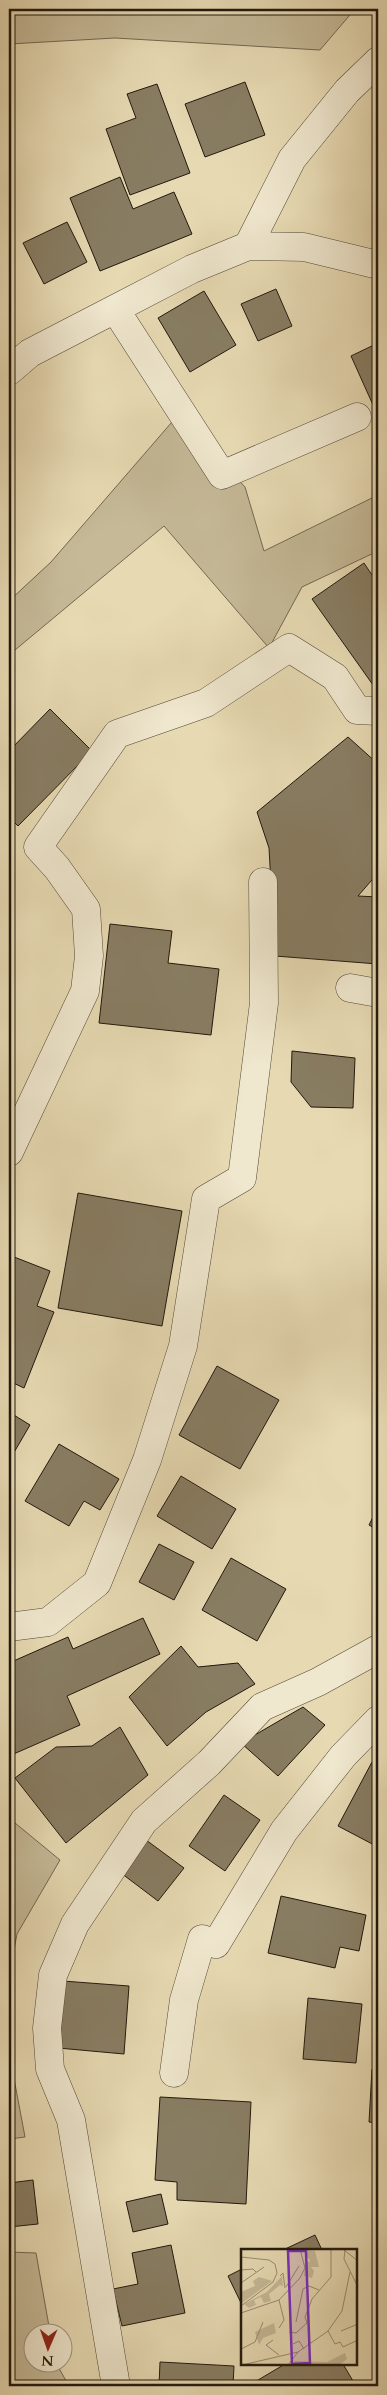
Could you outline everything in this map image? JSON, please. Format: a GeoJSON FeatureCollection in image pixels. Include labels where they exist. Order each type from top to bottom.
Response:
{"type":"FeatureCollection","features":[{"type":"Feature","properties":{"kind":"street"},"geometry":{"type":"LineString","coordinates":[[248,246],[292,159],[346,91],[378,61]]}},
{"type":"Feature","properties":{"kind":"street"},"geometry":{"type":"LineString","coordinates":[[9,371],[30,353],[114,309],[192,269],[248,246],[304,248],[378,265]]}},
{"type":"Feature","properties":{"kind":"street"},"geometry":{"type":"LineString","coordinates":[[114,309],[222,475],[357,417]]}},
{"type":"Feature","properties":{"kind":"street"},"geometry":{"type":"LineString","coordinates":[[9,1152],[85,991],[89,956],[86,909],[57,868],[38,847],[117,734],[206,703],[289,648],[335,677],[357,710],[378,711]]}},
{"type":"Feature","properties":{"kind":"street"},"geometry":{"type":"LineString","coordinates":[[9,1627],[48,1622],[97,1583],[147,1460],[184,1346],[206,1199],[242,1178],[264,1002],[263,882]]}},
{"type":"Feature","properties":{"kind":"street"},"geometry":{"type":"LineString","coordinates":[[350,988],[378,993]]}},
{"type":"Feature","properties":{"kind":"street"},"geometry":{"type":"LineString","coordinates":[[116,2386],[71,2120],[50,2069],[47,2028],[53,1975],[75,1924],[144,1821],[209,1762],[262,1707],[318,1682],[378,1649]]}},
{"type":"Feature","properties":{"kind":"street"},"geometry":{"type":"LineString","coordinates":[[174,2073],[184,2000],[202,1939],[216,1944],[284,1831],[343,1756],[378,1720]]}},
{"type":"Feature","properties":{"kind":"shaded area"},"geometry":{"type":"Polygon","coordinates":[[[9,9],[355,9],[320,50],[115,38],[9,44],[9,9]]]}},
{"type":"Feature","properties":{"kind":"shaded area"},"geometry":{"type":"Polygon","coordinates":[[[178,415],[245,487],[264,551],[378,495],[378,551],[302,587],[269,648],[164,526],[9,655],[9,601],[51,562],[178,415]]]}},
{"type":"Feature","properties":{"kind":"shaded area"},"geometry":{"type":"Polygon","coordinates":[[[9,1818],[60,1860],[17,1934],[9,1976],[9,1818]]]}},
{"type":"Feature","properties":{"kind":"shaded area"},"geometry":{"type":"Polygon","coordinates":[[[9,2052],[25,2137],[9,2139],[9,2052]]]}},
{"type":"Feature","properties":{"kind":"shaded area"},"geometry":{"type":"Polygon","coordinates":[[[9,2252],[36,2253],[48,2322],[22,2322],[22,2372],[61,2372],[69,2386],[9,2386],[9,2252]]]}},
{"type":"Feature","properties":{"kind":"building"},"geometry":{"type":"Polygon","coordinates":[[[245,82],[265,135],[205,157],[185,104],[245,82]]]}},
{"type":"Feature","properties":{"kind":"building"},"geometry":{"type":"Polygon","coordinates":[[[157,84],[190,173],[130,195],[106,129],[136,118],[127,94],[157,84]]]}},
{"type":"Feature","properties":{"kind":"building"},"geometry":{"type":"Polygon","coordinates":[[[120,177],[133,209],[174,192],[192,234],[100,271],[70,198],[120,177]]]}},
{"type":"Feature","properties":{"kind":"building"},"geometry":{"type":"Polygon","coordinates":[[[67,222],[87,262],[44,284],[23,243],[67,222]]]}},
{"type":"Feature","properties":{"kind":"building"},"geometry":{"type":"Polygon","coordinates":[[[276,289],[292,326],[258,341],[241,304],[276,289]]]}},
{"type":"Feature","properties":{"kind":"building"},"geometry":{"type":"Polygon","coordinates":[[[204,291],[236,345],[190,372],[158,318],[204,291]]]}},
{"type":"Feature","properties":{"kind":"building"},"geometry":{"type":"Polygon","coordinates":[[[378,343],[378,403],[373,405],[351,356],[378,343]]]}},
{"type":"Feature","properties":{"kind":"building"},"geometry":{"type":"Polygon","coordinates":[[[364,563],[378,584],[378,692],[312,599],[364,563]]]}},
{"type":"Feature","properties":{"kind":"building"},"geometry":{"type":"Polygon","coordinates":[[[50,709],[92,751],[18,826],[9,817],[9,751],[50,709]]]}},
{"type":"Feature","properties":{"kind":"building"},"geometry":{"type":"Polygon","coordinates":[[[348,737],[378,764],[378,873],[358,896],[378,897],[378,964],[275,956],[269,848],[257,812],[348,737]]]}},
{"type":"Feature","properties":{"kind":"building"},"geometry":{"type":"Polygon","coordinates":[[[110,924],[172,931],[168,963],[219,969],[211,1035],[99,1023],[110,924]]]}},
{"type":"Feature","properties":{"kind":"building"},"geometry":{"type":"Polygon","coordinates":[[[292,1051],[355,1058],[353,1108],[311,1107],[291,1082],[292,1051]]]}},
{"type":"Feature","properties":{"kind":"building"},"geometry":{"type":"Polygon","coordinates":[[[78,1193],[182,1211],[162,1326],[58,1308],[78,1193]]]}},
{"type":"Feature","properties":{"kind":"building"},"geometry":{"type":"Polygon","coordinates":[[[9,1255],[50,1271],[37,1306],[54,1312],[24,1388],[9,1381],[9,1255]]]}},
{"type":"Feature","properties":{"kind":"building"},"geometry":{"type":"Polygon","coordinates":[[[217,1366],[279,1400],[240,1469],[179,1435],[217,1366]]]}},
{"type":"Feature","properties":{"kind":"building"},"geometry":{"type":"Polygon","coordinates":[[[9,1412],[30,1425],[9,1461],[9,1412]]]}},
{"type":"Feature","properties":{"kind":"building"},"geometry":{"type":"Polygon","coordinates":[[[59,1444],[119,1479],[100,1510],[84,1501],[69,1526],[25,1501],[59,1444]]]}},
{"type":"Feature","properties":{"kind":"building"},"geometry":{"type":"Polygon","coordinates":[[[181,1476],[236,1509],[212,1549],[157,1516],[181,1476]]]}},
{"type":"Feature","properties":{"kind":"building"},"geometry":{"type":"Polygon","coordinates":[[[378,1507],[378,1530],[369,1525],[378,1507]]]}},
{"type":"Feature","properties":{"kind":"building"},"geometry":{"type":"Polygon","coordinates":[[[159,1544],[194,1562],[174,1600],[139,1582],[159,1544]]]}},
{"type":"Feature","properties":{"kind":"building"},"geometry":{"type":"Polygon","coordinates":[[[231,1558],[286,1589],[257,1641],[202,1610],[231,1558]]]}},
{"type":"Feature","properties":{"kind":"building"},"geometry":{"type":"Polygon","coordinates":[[[143,1618],[160,1654],[67,1696],[80,1725],[9,1756],[9,1663],[68,1637],[73,1649],[143,1618]]]}},
{"type":"Feature","properties":{"kind":"building"},"geometry":{"type":"Polygon","coordinates":[[[181,1646],[198,1667],[238,1663],[255,1684],[206,1712],[167,1746],[129,1697],[181,1646]]]}},
{"type":"Feature","properties":{"kind":"building"},"geometry":{"type":"Polygon","coordinates":[[[303,1707],[325,1725],[278,1776],[241,1743],[303,1707]]]}},
{"type":"Feature","properties":{"kind":"building"},"geometry":{"type":"Polygon","coordinates":[[[120,1727],[148,1775],[66,1843],[15,1778],[56,1747],[92,1746],[120,1727]]]}},
{"type":"Feature","properties":{"kind":"building"},"geometry":{"type":"Polygon","coordinates":[[[372,1762],[378,1765],[378,1847],[338,1826],[372,1762]]]}},
{"type":"Feature","properties":{"kind":"building"},"geometry":{"type":"Polygon","coordinates":[[[224,1795],[260,1820],[225,1871],[189,1846],[224,1795]]]}},
{"type":"Feature","properties":{"kind":"building"},"geometry":{"type":"Polygon","coordinates":[[[142,1837],[184,1868],[158,1901],[117,1870],[142,1837]]]}},
{"type":"Feature","properties":{"kind":"building"},"geometry":{"type":"Polygon","coordinates":[[[281,1896],[366,1915],[359,1951],[340,1947],[335,1968],[268,1953],[281,1896]]]}},
{"type":"Feature","properties":{"kind":"building"},"geometry":{"type":"Polygon","coordinates":[[[63,1981],[129,1986],[124,2054],[58,2048],[63,1981]]]}},
{"type":"Feature","properties":{"kind":"building"},"geometry":{"type":"Polygon","coordinates":[[[308,1998],[362,2004],[356,2063],[303,2059],[308,1998]]]}},
{"type":"Feature","properties":{"kind":"building"},"geometry":{"type":"Polygon","coordinates":[[[372,2069],[378,2069],[378,2123],[369,2122],[372,2069]]]}},
{"type":"Feature","properties":{"kind":"building"},"geometry":{"type":"Polygon","coordinates":[[[160,2097],[251,2102],[246,2204],[177,2200],[177,2182],[155,2180],[160,2097]]]}},
{"type":"Feature","properties":{"kind":"building"},"geometry":{"type":"Polygon","coordinates":[[[33,2180],[38,2224],[9,2227],[9,2183],[33,2180]]]}},
{"type":"Feature","properties":{"kind":"building"},"geometry":{"type":"Polygon","coordinates":[[[161,2194],[168,2224],[133,2232],[126,2202],[161,2194]]]}},
{"type":"Feature","properties":{"kind":"building"},"geometry":{"type":"Polygon","coordinates":[[[315,2235],[322,2249],[285,2249],[315,2235]]]}},
{"type":"Feature","properties":{"kind":"building"},"geometry":{"type":"Polygon","coordinates":[[[171,2245],[185,2313],[122,2326],[113,2289],[138,2284],[132,2253],[171,2245]]]}},
{"type":"Feature","properties":{"kind":"building"},"geometry":{"type":"Polygon","coordinates":[[[241,2270],[241,2303],[228,2276],[241,2270]]]}},
{"type":"Feature","properties":{"kind":"building"},"geometry":{"type":"Polygon","coordinates":[[[160,2362],[234,2366],[233,2386],[159,2386],[160,2362]]]}},
{"type":"Feature","properties":{"kind":"building"},"geometry":{"type":"Polygon","coordinates":[[[283,2365],[344,2365],[356,2386],[248,2386],[283,2365]]]}}]}
